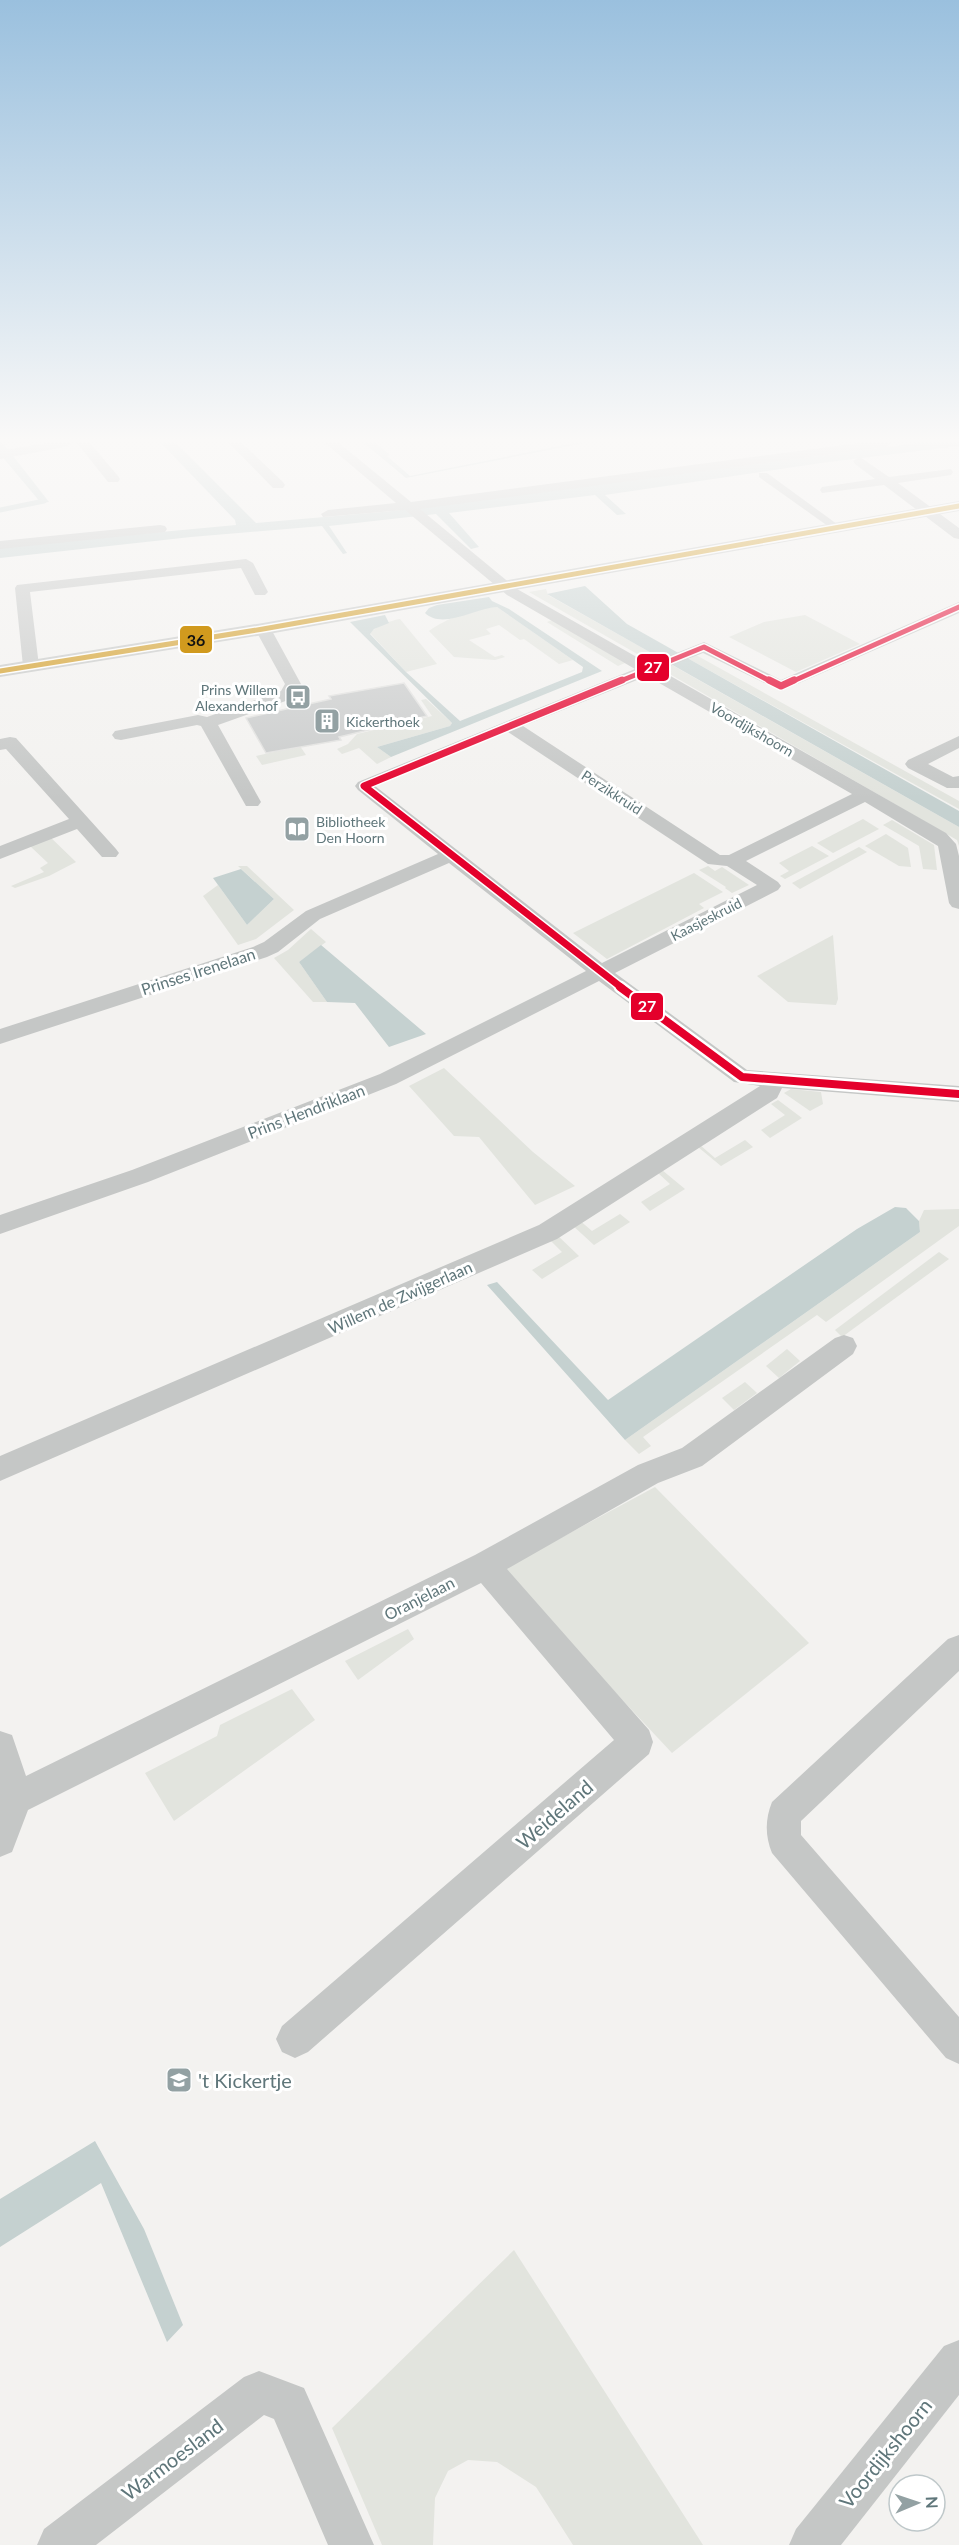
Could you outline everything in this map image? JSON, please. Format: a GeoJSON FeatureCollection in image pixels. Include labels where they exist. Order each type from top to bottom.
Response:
{"type":"FeatureCollection","features":[{"type":"Feature","properties":{"kind":"street","name":"Voordijkshoorn"},"geometry":{"type":"LineString","coordinates":[[474,562],[504,586],[652,667],[939,837],[947,844],[956,876],[959,903]]}},
{"type":"Feature","properties":{"kind":"street"},"geometry":{"type":"LineString","coordinates":[[0,670],[263,628],[640,562]]}},
{"type":"Feature","properties":{"kind":"street"},"geometry":{"type":"LineString","coordinates":[[31,666],[22,588],[246,563],[260,592]]}},
{"type":"Feature","properties":{"kind":"street"},"geometry":{"type":"LineString","coordinates":[[959,607],[781,686],[704,647],[364,786],[602,973],[742,1077],[959,1094]]}},
{"type":"Feature","properties":{"kind":"street"},"geometry":{"type":"LineString","coordinates":[[121,735],[198,720],[208,723],[288,694],[293,684],[263,628]]}},
{"type":"Feature","properties":{"kind":"street"},"geometry":{"type":"LineString","coordinates":[[208,723],[252,802]]}},
{"type":"Feature","properties":{"kind":"street","name":"Perzikkruid"},"geometry":{"type":"LineString","coordinates":[[509,725],[724,861]]}},
{"type":"Feature","properties":{"kind":"street"},"geometry":{"type":"LineString","coordinates":[[959,741],[914,764],[953,784],[959,781]]}},
{"type":"Feature","properties":{"kind":"street"},"geometry":{"type":"LineString","coordinates":[[0,746],[10,742],[109,853]]}},
{"type":"Feature","properties":{"kind":"street"},"geometry":{"type":"LineString","coordinates":[[724,861],[867,794]]}},
{"type":"Feature","properties":{"kind":"street"},"geometry":{"type":"LineString","coordinates":[[0,853],[80,821]]}},
{"type":"Feature","properties":{"kind":"street","name":"Prinses Irenelaan"},"geometry":{"type":"LineString","coordinates":[[0,1037],[260,952],[271,947],[313,915],[451,855]]}},
{"type":"Feature","properties":{"kind":"street","name":"Kaasjeskruid"},"geometry":{"type":"LineString","coordinates":[[602,973],[771,886],[724,861]]}},
{"type":"Feature","properties":{"kind":"street","name":"Prins Hendriklaan"},"geometry":{"type":"LineString","coordinates":[[0,1225],[140,1176],[388,1079],[602,973]]}},
{"type":"Feature","properties":{"kind":"street","name":"Willem de Zwijgerlaan"},"geometry":{"type":"LineString","coordinates":[[0,1469],[548,1232],[769,1092],[773,1080]]}},
{"type":"Feature","properties":{"kind":"street","name":"Oranjelaan"},"geometry":{"type":"LineString","coordinates":[[16,1798],[486,1565],[648,1474],[692,1457],[844,1346]]}},
{"type":"Feature","properties":{"kind":"street","name":"Weideland"},"geometry":{"type":"LineString","coordinates":[[295,2038],[637,1742],[486,1565]]}},
{"type":"Feature","properties":{"kind":"street"},"geometry":{"type":"LineString","coordinates":[[959,1650],[784,1814],[784,1841],[959,2044]]}},
{"type":"Feature","properties":{"kind":"street"},"geometry":{"type":"LineString","coordinates":[[0,1747],[16,1798],[0,1840]]}},
{"type":"Feature","properties":{"kind":"street","name":"Voordijkshoorn"},"geometry":{"type":"LineString","coordinates":[[812,2545],[959,2361]]}},
{"type":"Feature","properties":{"kind":"street","name":"Warmoesland"},"geometry":{"type":"LineString","coordinates":[[60,2545],[259,2392],[290,2403],[351,2545]]}},
{"type":"Feature","properties":{"kind":"shaded area"},"geometry":{"type":"Polygon","coordinates":[[[585,586],[627,624],[959,811],[959,827],[547,594],[585,586]]]}},
{"type":"Feature","properties":{"kind":"shaded area"},"geometry":{"type":"Polygon","coordinates":[[[546,589],[548,595],[655,655],[646,659],[529,592],[546,589]]]}},
{"type":"Feature","properties":{"kind":"shaded area"},"geometry":{"type":"Polygon","coordinates":[[[489,597],[602,671],[391,757],[377,747],[450,726],[452,723],[350,622],[385,615],[389,623],[374,629],[370,634],[406,672],[460,721],[582,672],[583,667],[497,607],[450,619],[432,618],[425,613],[429,608],[437,605],[489,597]]]}},
{"type":"Feature","properties":{"kind":"shaded area"},"geometry":{"type":"Polygon","coordinates":[[[497,607],[573,660],[559,664],[524,639],[520,640],[499,625],[486,629],[491,634],[469,640],[495,657],[502,655],[505,657],[495,660],[454,657],[429,631],[461,614],[497,607]]]}},
{"type":"Feature","properties":{"kind":"shaded area"},"geometry":{"type":"Polygon","coordinates":[[[805,615],[860,644],[796,672],[729,637],[764,622],[805,615]]]}},
{"type":"Feature","properties":{"kind":"shaded area"},"geometry":{"type":"Polygon","coordinates":[[[400,619],[437,664],[406,672],[370,633],[384,624],[400,619]]]}},
{"type":"Feature","properties":{"kind":"shaded area"},"geometry":{"type":"Polygon","coordinates":[[[552,620],[625,663],[618,666],[547,622],[552,620]]]}},
{"type":"Feature","properties":{"kind":"shaded area"},"geometry":{"type":"Polygon","coordinates":[[[696,655],[959,801],[959,809],[689,659],[696,655]]]}},
{"type":"Feature","properties":{"kind":"shaded area"},"geometry":{"type":"Polygon","coordinates":[[[672,665],[959,827],[959,846],[957,840],[661,669],[672,665]]]}},
{"type":"Feature","properties":{"kind":"shaded area"},"geometry":{"type":"Polygon","coordinates":[[[426,699],[452,723],[450,726],[377,747],[391,757],[377,764],[359,748],[342,754],[337,749],[348,744],[357,734],[432,716],[421,700],[426,699]]]}},
{"type":"Feature","properties":{"kind":"shaded area"},"geometry":{"type":"Polygon","coordinates":[[[300,746],[306,755],[262,765],[256,756],[300,746]]]}},
{"type":"Feature","properties":{"kind":"shaded area"},"geometry":{"type":"Polygon","coordinates":[[[863,819],[879,829],[833,853],[817,843],[863,819]]]}},
{"type":"Feature","properties":{"kind":"shaded area"},"geometry":{"type":"Polygon","coordinates":[[[892,820],[934,845],[937,870],[923,869],[919,846],[883,825],[892,820]]]}},
{"type":"Feature","properties":{"kind":"shaded area"},"geometry":{"type":"Polygon","coordinates":[[[47,834],[76,862],[49,876],[15,888],[11,886],[44,872],[40,868],[48,863],[30,846],[47,834]]]}},
{"type":"Feature","properties":{"kind":"shaded area"},"geometry":{"type":"Polygon","coordinates":[[[886,834],[908,848],[911,867],[899,866],[865,846],[886,834]]]}},
{"type":"Feature","properties":{"kind":"shaded area"},"geometry":{"type":"Polygon","coordinates":[[[812,846],[829,856],[785,879],[780,876],[789,871],[779,863],[812,846]]]}},
{"type":"Feature","properties":{"kind":"shaded area"},"geometry":{"type":"Polygon","coordinates":[[[859,847],[867,852],[800,889],[792,883],[859,847]]]}},
{"type":"Feature","properties":{"kind":"shaded area"},"geometry":{"type":"Polygon","coordinates":[[[238,866],[247,866],[294,910],[256,939],[238,945],[203,896],[218,885],[247,925],[274,899],[238,866]]]}},
{"type":"Feature","properties":{"kind":"shaded area"},"geometry":{"type":"Polygon","coordinates":[[[708,866],[715,871],[722,867],[749,885],[732,893],[699,870],[708,866]]]}},
{"type":"Feature","properties":{"kind":"shaded area"},"geometry":{"type":"Polygon","coordinates":[[[241,869],[274,899],[247,925],[213,878],[241,869]]]}},
{"type":"Feature","properties":{"kind":"shaded area"},"geometry":{"type":"Polygon","coordinates":[[[694,873],[723,892],[699,904],[704,908],[607,959],[573,933],[694,873]]]}},
{"type":"Feature","properties":{"kind":"shaded area"},"geometry":{"type":"Polygon","coordinates":[[[311,929],[326,942],[299,962],[327,1002],[313,1002],[274,958],[288,950],[311,929]]]}},
{"type":"Feature","properties":{"kind":"shaded area"},"geometry":{"type":"Polygon","coordinates":[[[833,935],[838,999],[836,1005],[788,1002],[757,976],[833,935]]]}},
{"type":"Feature","properties":{"kind":"shaded area"},"geometry":{"type":"Polygon","coordinates":[[[321,945],[426,1034],[389,1047],[355,1003],[327,1002],[299,962],[321,945]]]}},
{"type":"Feature","properties":{"kind":"shaded area"},"geometry":{"type":"Polygon","coordinates":[[[444,1068],[533,1152],[575,1186],[535,1205],[479,1137],[454,1136],[409,1086],[444,1068]]]}},
{"type":"Feature","properties":{"kind":"shaded area"},"geometry":{"type":"Polygon","coordinates":[[[791,1089],[821,1092],[823,1104],[810,1111],[784,1093],[791,1089]]]}},
{"type":"Feature","properties":{"kind":"shaded area"},"geometry":{"type":"Polygon","coordinates":[[[778,1100],[802,1118],[770,1138],[761,1130],[785,1115],[771,1104],[778,1100]]]}},
{"type":"Feature","properties":{"kind":"shaded area"},"geometry":{"type":"Polygon","coordinates":[[[745,1140],[753,1147],[721,1166],[698,1147],[700,1145],[715,1158],[745,1140]]]}},
{"type":"Feature","properties":{"kind":"shaded area"},"geometry":{"type":"Polygon","coordinates":[[[662,1170],[685,1189],[650,1211],[641,1202],[670,1184],[657,1172],[662,1170]]]}},
{"type":"Feature","properties":{"kind":"shaded area"},"geometry":{"type":"Polygon","coordinates":[[[895,1207],[906,1208],[919,1221],[920,1232],[625,1440],[487,1285],[497,1282],[608,1400],[857,1229],[895,1207]]]}},
{"type":"Feature","properties":{"kind":"shaded area"},"geometry":{"type":"Polygon","coordinates":[[[959,1209],[959,1226],[826,1322],[817,1315],[643,1437],[651,1446],[639,1454],[625,1440],[920,1232],[919,1221],[924,1210],[959,1209]]]}},
{"type":"Feature","properties":{"kind":"shaded area"},"geometry":{"type":"Polygon","coordinates":[[[620,1214],[630,1222],[594,1245],[571,1224],[578,1219],[592,1231],[620,1214]]]}},
{"type":"Feature","properties":{"kind":"shaded area"},"geometry":{"type":"Polygon","coordinates":[[[556,1234],[579,1256],[542,1279],[532,1270],[562,1252],[549,1239],[556,1234]]]}},
{"type":"Feature","properties":{"kind":"shaded area"},"geometry":{"type":"Polygon","coordinates":[[[939,1252],[949,1259],[842,1337],[835,1330],[939,1252]]]}},
{"type":"Feature","properties":{"kind":"shaded area"},"geometry":{"type":"Polygon","coordinates":[[[787,1349],[800,1361],[779,1378],[766,1366],[787,1349]]]}},
{"type":"Feature","properties":{"kind":"shaded area"},"geometry":{"type":"Polygon","coordinates":[[[745,1382],[757,1393],[734,1410],[722,1398],[745,1382]]]}},
{"type":"Feature","properties":{"kind":"shaded area"},"geometry":{"type":"Polygon","coordinates":[[[655,1487],[809,1643],[672,1753],[599,1675],[505,1568],[655,1487]]]}},
{"type":"Feature","properties":{"kind":"shaded area"},"geometry":{"type":"Polygon","coordinates":[[[408,1629],[414,1639],[358,1680],[345,1661],[408,1629]]]}},
{"type":"Feature","properties":{"kind":"shaded area"},"geometry":{"type":"Polygon","coordinates":[[[292,1689],[315,1720],[174,1821],[145,1773],[217,1736],[220,1725],[292,1689]]]}},
{"type":"Feature","properties":{"kind":"shaded area"},"geometry":{"type":"Polygon","coordinates":[[[95,2141],[144,2229],[183,2325],[167,2342],[101,2183],[0,2247],[0,2199],[95,2141]]]}},
{"type":"Feature","properties":{"kind":"shaded area"},"geometry":{"type":"Polygon","coordinates":[[[514,2250],[703,2545],[573,2545],[536,2487],[497,2462],[468,2460],[448,2471],[435,2498],[433,2545],[382,2545],[332,2428],[514,2250]]]}},
{"type":"Feature","properties":{"kind":"building","name":"Kickerthoek"},"geometry":{"type":"Polygon","coordinates":[[[404,683],[427,716],[339,737],[341,740],[266,753],[246,718],[331,699],[329,696],[404,683]]]}},
{"type":"Feature","properties":{"kind":"transit line","name":"36"},"geometry":{"type":"LineString","coordinates":[[0,671],[263,629],[643,562]]}},
{"type":"Feature","properties":{"kind":"transit line","name":"27"},"geometry":{"type":"LineString","coordinates":[[959,607],[781,686],[704,647],[364,786],[602,973],[742,1077],[959,1094]]}},
{"type":"Feature","properties":{"kind":"place","name":"Prins Willem Alexanderhof"},"geometry":{"type":"Point","coordinates":[298,697]}},
{"type":"Feature","properties":{"kind":"place","name":"Kickerthoek"},"geometry":{"type":"Point","coordinates":[327,721]}},
{"type":"Feature","properties":{"kind":"place","name":"Bibliotheek Den Hoorn"},"geometry":{"type":"Point","coordinates":[297,829]}},
{"type":"Feature","properties":{"kind":"place","name":"'t Kickertje"},"geometry":{"type":"Point","coordinates":[179,2080]}}]}
